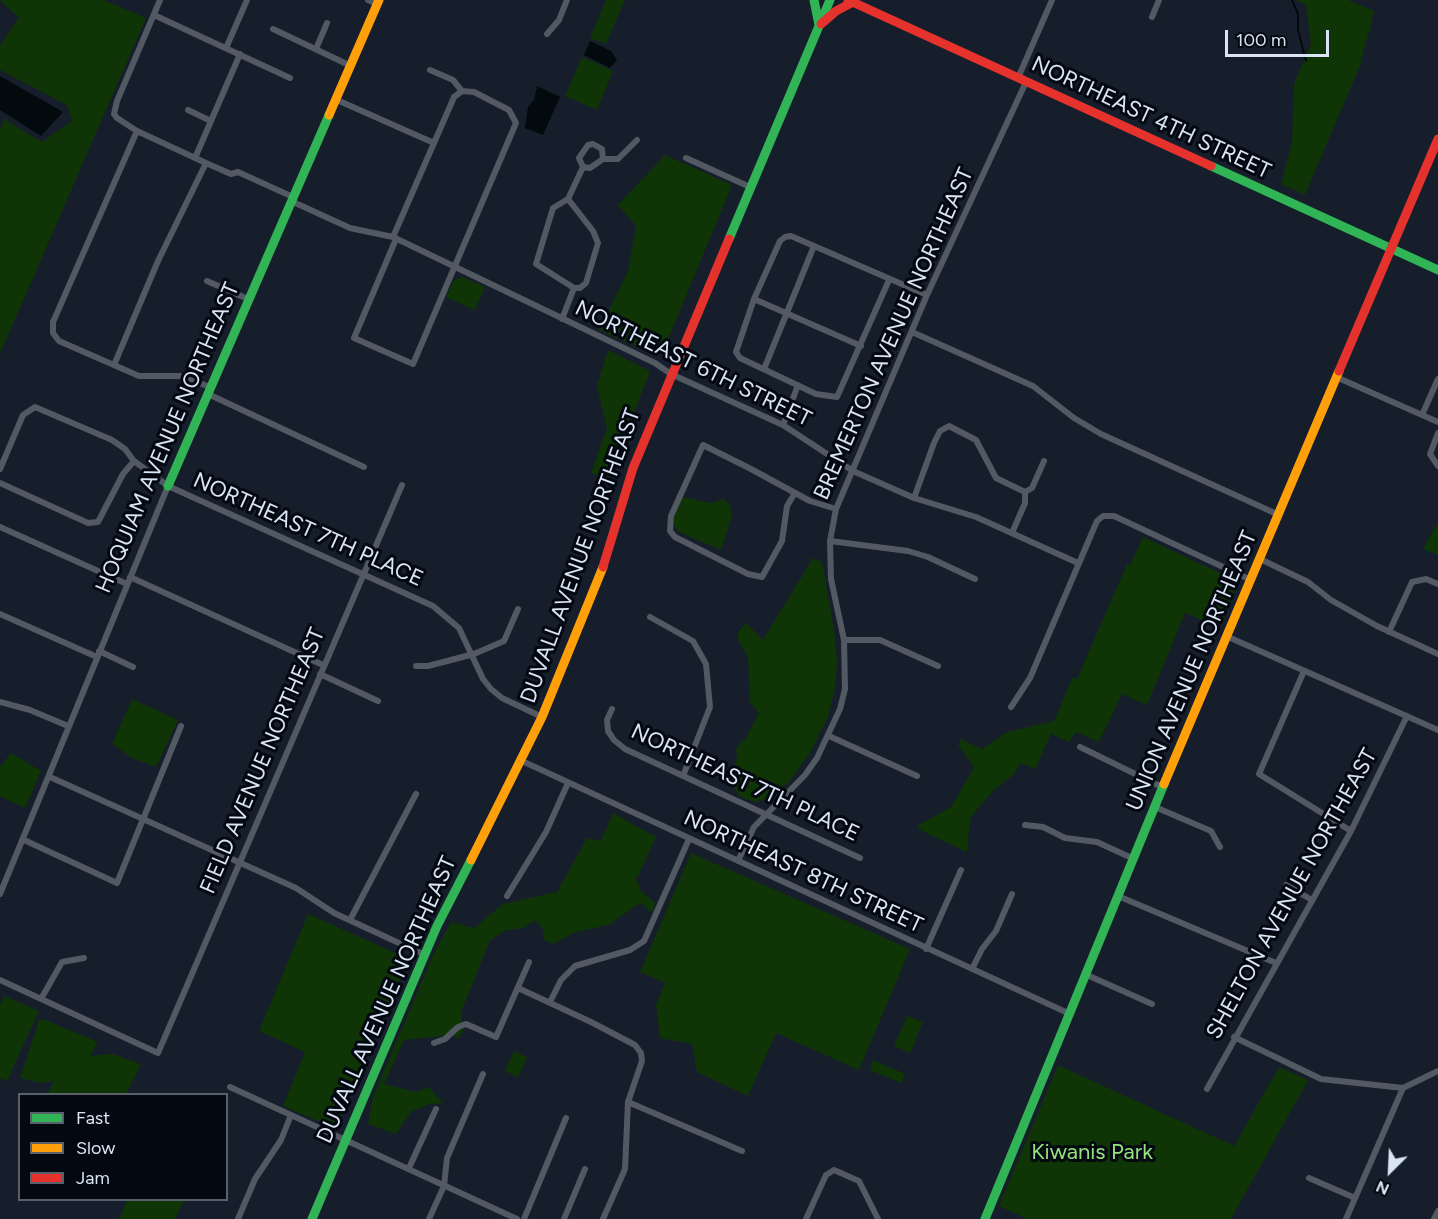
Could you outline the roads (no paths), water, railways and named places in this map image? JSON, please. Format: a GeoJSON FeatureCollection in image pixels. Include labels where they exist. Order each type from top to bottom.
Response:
{"type":"FeatureCollection","features":[{"type":"Feature","properties":{"kind":"main road"},"geometry":{"type":"LineString","coordinates":[[814,0],[819,25],[851,1]]}},
{"type":"Feature","properties":{"kind":"main road","name":"DUVALL AVENUE NORTHEAST"},"geometry":{"type":"LineString","coordinates":[[312,1219],[452,895],[522,761],[542,717],[599,578],[633,468],[830,0]]}},
{"type":"Feature","properties":{"kind":"main road","name":"NORTHEAST 4TH STREET"},"geometry":{"type":"LineString","coordinates":[[851,1],[1438,270]]}},
{"type":"Feature","properties":{"kind":"main road","name":"HOQUIAM AVENUE NORTHEAST"},"geometry":{"type":"LineString","coordinates":[[168,486],[378,2]]}},
{"type":"Feature","properties":{"kind":"main road","name":"UNION AVENUE NORTHEAST"},"geometry":{"type":"LineString","coordinates":[[985,1219],[1226,636],[1279,515],[1389,249],[1438,139]]}},
{"type":"Feature","properties":{"kind":"street"},"geometry":{"type":"LineString","coordinates":[[160,0],[153,15],[290,78]]}},
{"type":"Feature","properties":{"kind":"street"},"geometry":{"type":"LineString","coordinates":[[226,48],[247,0]]}},
{"type":"Feature","properties":{"kind":"street"},"geometry":{"type":"LineString","coordinates":[[368,0],[378,2]]}},
{"type":"Feature","properties":{"kind":"street"},"geometry":{"type":"LineString","coordinates":[[547,34],[559,20],[567,0]]}},
{"type":"Feature","properties":{"kind":"street","name":"BREMERTON AVENUE NORTHEAST"},"geometry":{"type":"LineString","coordinates":[[738,861],[754,827],[805,775],[829,736],[840,709],[844,688],[844,640],[831,579],[831,541],[836,509],[1022,80],[1052,0]]}},
{"type":"Feature","properties":{"kind":"street"},"geometry":{"type":"LineString","coordinates":[[1152,17],[1159,0]]}},
{"type":"Feature","properties":{"kind":"street","name":"NORTHEAST 6TH STREET"},"geometry":{"type":"LineString","coordinates":[[153,15],[117,101],[114,114],[137,131],[231,174],[238,172],[350,228],[394,238],[655,363],[671,374],[783,425],[853,471],[914,498],[976,518],[1078,563]]}},
{"type":"Feature","properties":{"kind":"street"},"geometry":{"type":"LineString","coordinates":[[316,49],[327,23]]}},
{"type":"Feature","properties":{"kind":"street"},"geometry":{"type":"LineString","coordinates":[[273,29],[351,66]]}},
{"type":"Feature","properties":{"kind":"street"},"geometry":{"type":"LineString","coordinates":[[195,158],[240,54]]}},
{"type":"Feature","properties":{"kind":"street"},"geometry":{"type":"LineString","coordinates":[[430,70],[453,80],[462,92]]}},
{"type":"Feature","properties":{"kind":"street"},"geometry":{"type":"LineString","coordinates":[[462,92],[474,92],[514,115],[516,123],[413,364],[354,338],[434,142],[454,97],[462,92]]}},
{"type":"Feature","properties":{"kind":"street"},"geometry":{"type":"LineString","coordinates":[[337,100],[434,142]]}},
{"type":"Feature","properties":{"kind":"street"},"geometry":{"type":"LineString","coordinates":[[188,110],[211,121]]}},
{"type":"Feature","properties":{"kind":"street"},"geometry":{"type":"LineString","coordinates":[[137,131],[53,322],[53,333],[59,341],[139,376],[180,376],[363,467]]}},
{"type":"Feature","properties":{"kind":"street"},"geometry":{"type":"LineString","coordinates":[[583,167],[590,168],[603,159],[618,159],[637,140]]}},
{"type":"Feature","properties":{"kind":"street"},"geometry":{"type":"LineString","coordinates":[[568,199],[593,231],[598,243],[586,283],[580,288],[573,288],[536,264],[553,208],[568,199],[583,167],[579,158],[588,145],[593,144],[602,149],[603,159]]}},
{"type":"Feature","properties":{"kind":"street"},"geometry":{"type":"LineString","coordinates":[[686,158],[750,188]]}},
{"type":"Feature","properties":{"kind":"street"},"geometry":{"type":"LineString","coordinates":[[114,366],[158,261],[206,163]]}},
{"type":"Feature","properties":{"kind":"street"},"geometry":{"type":"LineString","coordinates":[[889,280],[837,397],[825,397],[798,385],[740,358],[736,352],[754,298],[780,241],[785,237],[791,236],[927,296]]}},
{"type":"Feature","properties":{"kind":"street"},"geometry":{"type":"LineString","coordinates":[[764,369],[814,246]]}},
{"type":"Feature","properties":{"kind":"street"},"geometry":{"type":"LineString","coordinates":[[207,281],[249,299]]}},
{"type":"Feature","properties":{"kind":"street"},"geometry":{"type":"LineString","coordinates":[[562,319],[573,288]]}},
{"type":"Feature","properties":{"kind":"street"},"geometry":{"type":"LineString","coordinates":[[754,298],[861,346]]}},
{"type":"Feature","properties":{"kind":"street"},"geometry":{"type":"LineString","coordinates":[[912,333],[1033,386],[1074,418],[1101,434],[1279,515]]}},
{"type":"Feature","properties":{"kind":"street"},"geometry":{"type":"LineString","coordinates":[[1336,377],[1438,422]]}},
{"type":"Feature","properties":{"kind":"street"},"geometry":{"type":"LineString","coordinates":[[1422,415],[1438,379]]}},
{"type":"Feature","properties":{"kind":"street"},"geometry":{"type":"LineString","coordinates":[[783,425],[798,385]]}},
{"type":"Feature","properties":{"kind":"street","name":"NORTHEAST 7TH PLACE"},"geometry":{"type":"LineString","coordinates":[[0,469],[23,415],[31,408],[39,407],[112,440],[134,461],[168,486],[433,606],[459,628],[474,654],[483,679],[491,689],[502,698],[542,717]]}},
{"type":"Feature","properties":{"kind":"street"},"geometry":{"type":"LineString","coordinates":[[914,498],[934,444],[944,428],[949,426],[976,440],[996,478],[1024,492]]}},
{"type":"Feature","properties":{"kind":"street"},"geometry":{"type":"LineString","coordinates":[[1438,433],[1431,450],[1431,458],[1438,466]]}},
{"type":"Feature","properties":{"kind":"street"},"geometry":{"type":"LineString","coordinates":[[795,493],[787,506],[782,541],[762,577],[748,574],[675,537],[670,531],[671,516],[703,445],[795,493],[836,509]]}},
{"type":"Feature","properties":{"kind":"street"},"geometry":{"type":"LineString","coordinates":[[0,483],[88,523],[98,522],[123,474],[134,461]]}},
{"type":"Feature","properties":{"kind":"street"},"geometry":{"type":"LineString","coordinates":[[1024,492],[1032,488],[1044,461]]}},
{"type":"Feature","properties":{"kind":"street","name":"FIELD AVENUE NORTHEAST"},"geometry":{"type":"LineString","coordinates":[[41,999],[158,1053],[402,485]]}},
{"type":"Feature","properties":{"kind":"street","name":"HOQUIAM AVENUE NORTHEAST"},"geometry":{"type":"LineString","coordinates":[[0,894],[168,486]]}},
{"type":"Feature","properties":{"kind":"street"},"geometry":{"type":"LineString","coordinates":[[1012,533],[1025,503],[1024,492]]}},
{"type":"Feature","properties":{"kind":"street"},"geometry":{"type":"LineString","coordinates":[[1011,707],[1030,678],[1078,563],[1097,521],[1103,516],[1114,516],[1251,580]]}},
{"type":"Feature","properties":{"kind":"street"},"geometry":{"type":"LineString","coordinates":[[0,527],[128,584]]}},
{"type":"Feature","properties":{"kind":"street"},"geometry":{"type":"LineString","coordinates":[[831,541],[908,551],[928,557],[975,579]]}},
{"type":"Feature","properties":{"kind":"street"},"geometry":{"type":"LineString","coordinates":[[1260,559],[1308,582],[1331,600],[1389,632],[1438,654]]}},
{"type":"Feature","properties":{"kind":"street"},"geometry":{"type":"LineString","coordinates":[[130,577],[323,665]]}},
{"type":"Feature","properties":{"kind":"street"},"geometry":{"type":"LineString","coordinates":[[1389,632],[1412,582],[1426,579],[1438,584]]}},
{"type":"Feature","properties":{"kind":"street"},"geometry":{"type":"LineString","coordinates":[[416,666],[428,666],[474,654],[504,641],[518,609]]}},
{"type":"Feature","properties":{"kind":"street"},"geometry":{"type":"LineString","coordinates":[[0,614],[133,667]]}},
{"type":"Feature","properties":{"kind":"street"},"geometry":{"type":"LineString","coordinates":[[650,617],[693,641],[706,664],[710,707],[683,776]]}},
{"type":"Feature","properties":{"kind":"street"},"geometry":{"type":"LineString","coordinates":[[1226,636],[1438,730]]}},
{"type":"Feature","properties":{"kind":"street"},"geometry":{"type":"LineString","coordinates":[[844,640],[880,640],[938,666]]}},
{"type":"Feature","properties":{"kind":"street"},"geometry":{"type":"LineString","coordinates":[[1305,671],[1259,774],[1351,831]]}},
{"type":"Feature","properties":{"kind":"street"},"geometry":{"type":"LineString","coordinates":[[320,674],[378,701]]}},
{"type":"Feature","properties":{"kind":"street"},"geometry":{"type":"LineString","coordinates":[[0,702],[30,710],[68,726]]}},
{"type":"Feature","properties":{"kind":"street","name":"NORTHEAST 7TH PLACE"},"geometry":{"type":"LineString","coordinates":[[612,709],[607,720],[608,730],[614,740],[625,749],[860,858]]}},
{"type":"Feature","properties":{"kind":"street","name":"SHELTON AVENUE NORTHEAST"},"geometry":{"type":"LineString","coordinates":[[1207,1089],[1351,831],[1407,716]]}},
{"type":"Feature","properties":{"kind":"street"},"geometry":{"type":"LineString","coordinates":[[24,840],[117,883],[182,726]]}},
{"type":"Feature","properties":{"kind":"street"},"geometry":{"type":"LineString","coordinates":[[829,736],[917,776]]}},
{"type":"Feature","properties":{"kind":"street"},"geometry":{"type":"LineString","coordinates":[[1080,747],[1164,788]]}},
{"type":"Feature","properties":{"kind":"street","name":"NORTHEAST 8TH STREET"},"geometry":{"type":"LineString","coordinates":[[522,761],[1070,1014]]}},
{"type":"Feature","properties":{"kind":"street"},"geometry":{"type":"LineString","coordinates":[[50,777],[144,817],[296,888],[334,913],[425,955]]}},
{"type":"Feature","properties":{"kind":"street"},"geometry":{"type":"LineString","coordinates":[[507,896],[546,832],[568,783]]}},
{"type":"Feature","properties":{"kind":"street"},"geometry":{"type":"LineString","coordinates":[[350,920],[416,794]]}},
{"type":"Feature","properties":{"kind":"street"},"geometry":{"type":"LineString","coordinates":[[1155,807],[1210,831],[1220,847]]}},
{"type":"Feature","properties":{"kind":"street"},"geometry":{"type":"LineString","coordinates":[[1025,825],[1043,827],[1065,838],[1097,842],[1134,859]]}},
{"type":"Feature","properties":{"kind":"street"},"geometry":{"type":"LineString","coordinates":[[550,1002],[561,980],[575,966],[630,951],[644,941],[689,839]]}},
{"type":"Feature","properties":{"kind":"street"},"geometry":{"type":"LineString","coordinates":[[927,949],[961,870]]}},
{"type":"Feature","properties":{"kind":"street"},"geometry":{"type":"LineString","coordinates":[[1286,885],[1312,900]]}},
{"type":"Feature","properties":{"kind":"street"},"geometry":{"type":"LineString","coordinates":[[972,969],[996,931],[1012,894]]}},
{"type":"Feature","properties":{"kind":"street"},"geometry":{"type":"LineString","coordinates":[[1118,896],[1276,963]]}},
{"type":"Feature","properties":{"kind":"street"},"geometry":{"type":"LineString","coordinates":[[0,980],[41,999],[62,962],[84,958]]}},
{"type":"Feature","properties":{"kind":"street"},"geometry":{"type":"LineString","coordinates":[[435,1043],[445,1040],[458,1027],[466,1024],[496,1037],[529,962]]}},
{"type":"Feature","properties":{"kind":"street"},"geometry":{"type":"LineString","coordinates":[[1086,975],[1152,1004]]}},
{"type":"Feature","properties":{"kind":"street"},"geometry":{"type":"LineString","coordinates":[[518,987],[635,1046],[641,1053],[642,1061],[628,1102],[625,1169],[603,1219]]}},
{"type":"Feature","properties":{"kind":"street"},"geometry":{"type":"LineString","coordinates":[[1234,1037],[1321,1079],[1403,1088],[1438,1071]]}},
{"type":"Feature","properties":{"kind":"street"},"geometry":{"type":"LineString","coordinates":[[429,1219],[444,1186],[447,1158],[483,1074]]}},
{"type":"Feature","properties":{"kind":"street"},"geometry":{"type":"LineString","coordinates":[[230,1087],[517,1219]]}},
{"type":"Feature","properties":{"kind":"street"},"geometry":{"type":"LineString","coordinates":[[1346,1219],[1403,1088]]}},
{"type":"Feature","properties":{"kind":"street"},"geometry":{"type":"LineString","coordinates":[[628,1102],[742,1151]]}},
{"type":"Feature","properties":{"kind":"street"},"geometry":{"type":"LineString","coordinates":[[409,1168],[436,1109]]}},
{"type":"Feature","properties":{"kind":"street"},"geometry":{"type":"LineString","coordinates":[[238,1219],[255,1179],[281,1140],[291,1115]]}},
{"type":"Feature","properties":{"kind":"street"},"geometry":{"type":"LineString","coordinates":[[524,1219],[566,1118]]}},
{"type":"Feature","properties":{"kind":"street"},"geometry":{"type":"LineString","coordinates":[[564,1219],[585,1169]]}},
{"type":"Feature","properties":{"kind":"street"},"geometry":{"type":"LineString","coordinates":[[806,1219],[826,1175],[834,1170],[859,1181],[878,1219]]}},
{"type":"Feature","properties":{"kind":"street"},"geometry":{"type":"LineString","coordinates":[[1309,1178],[1354,1198]]}},
{"type":"Feature","properties":{"kind":"street"},"geometry":{"type":"LineString","coordinates":[[1434,1219],[1438,1211]]}},
{"type":"Feature","properties":{"kind":"waterway"},"geometry":{"type":"LineString","coordinates":[[1292,0],[1298,14],[1298,30],[1306,61]]}},
{"type":"Feature","properties":{"kind":"park label","name":"Kiwanis Park"},"geometry":{"type":"Point","coordinates":[1092,1153]}}]}
